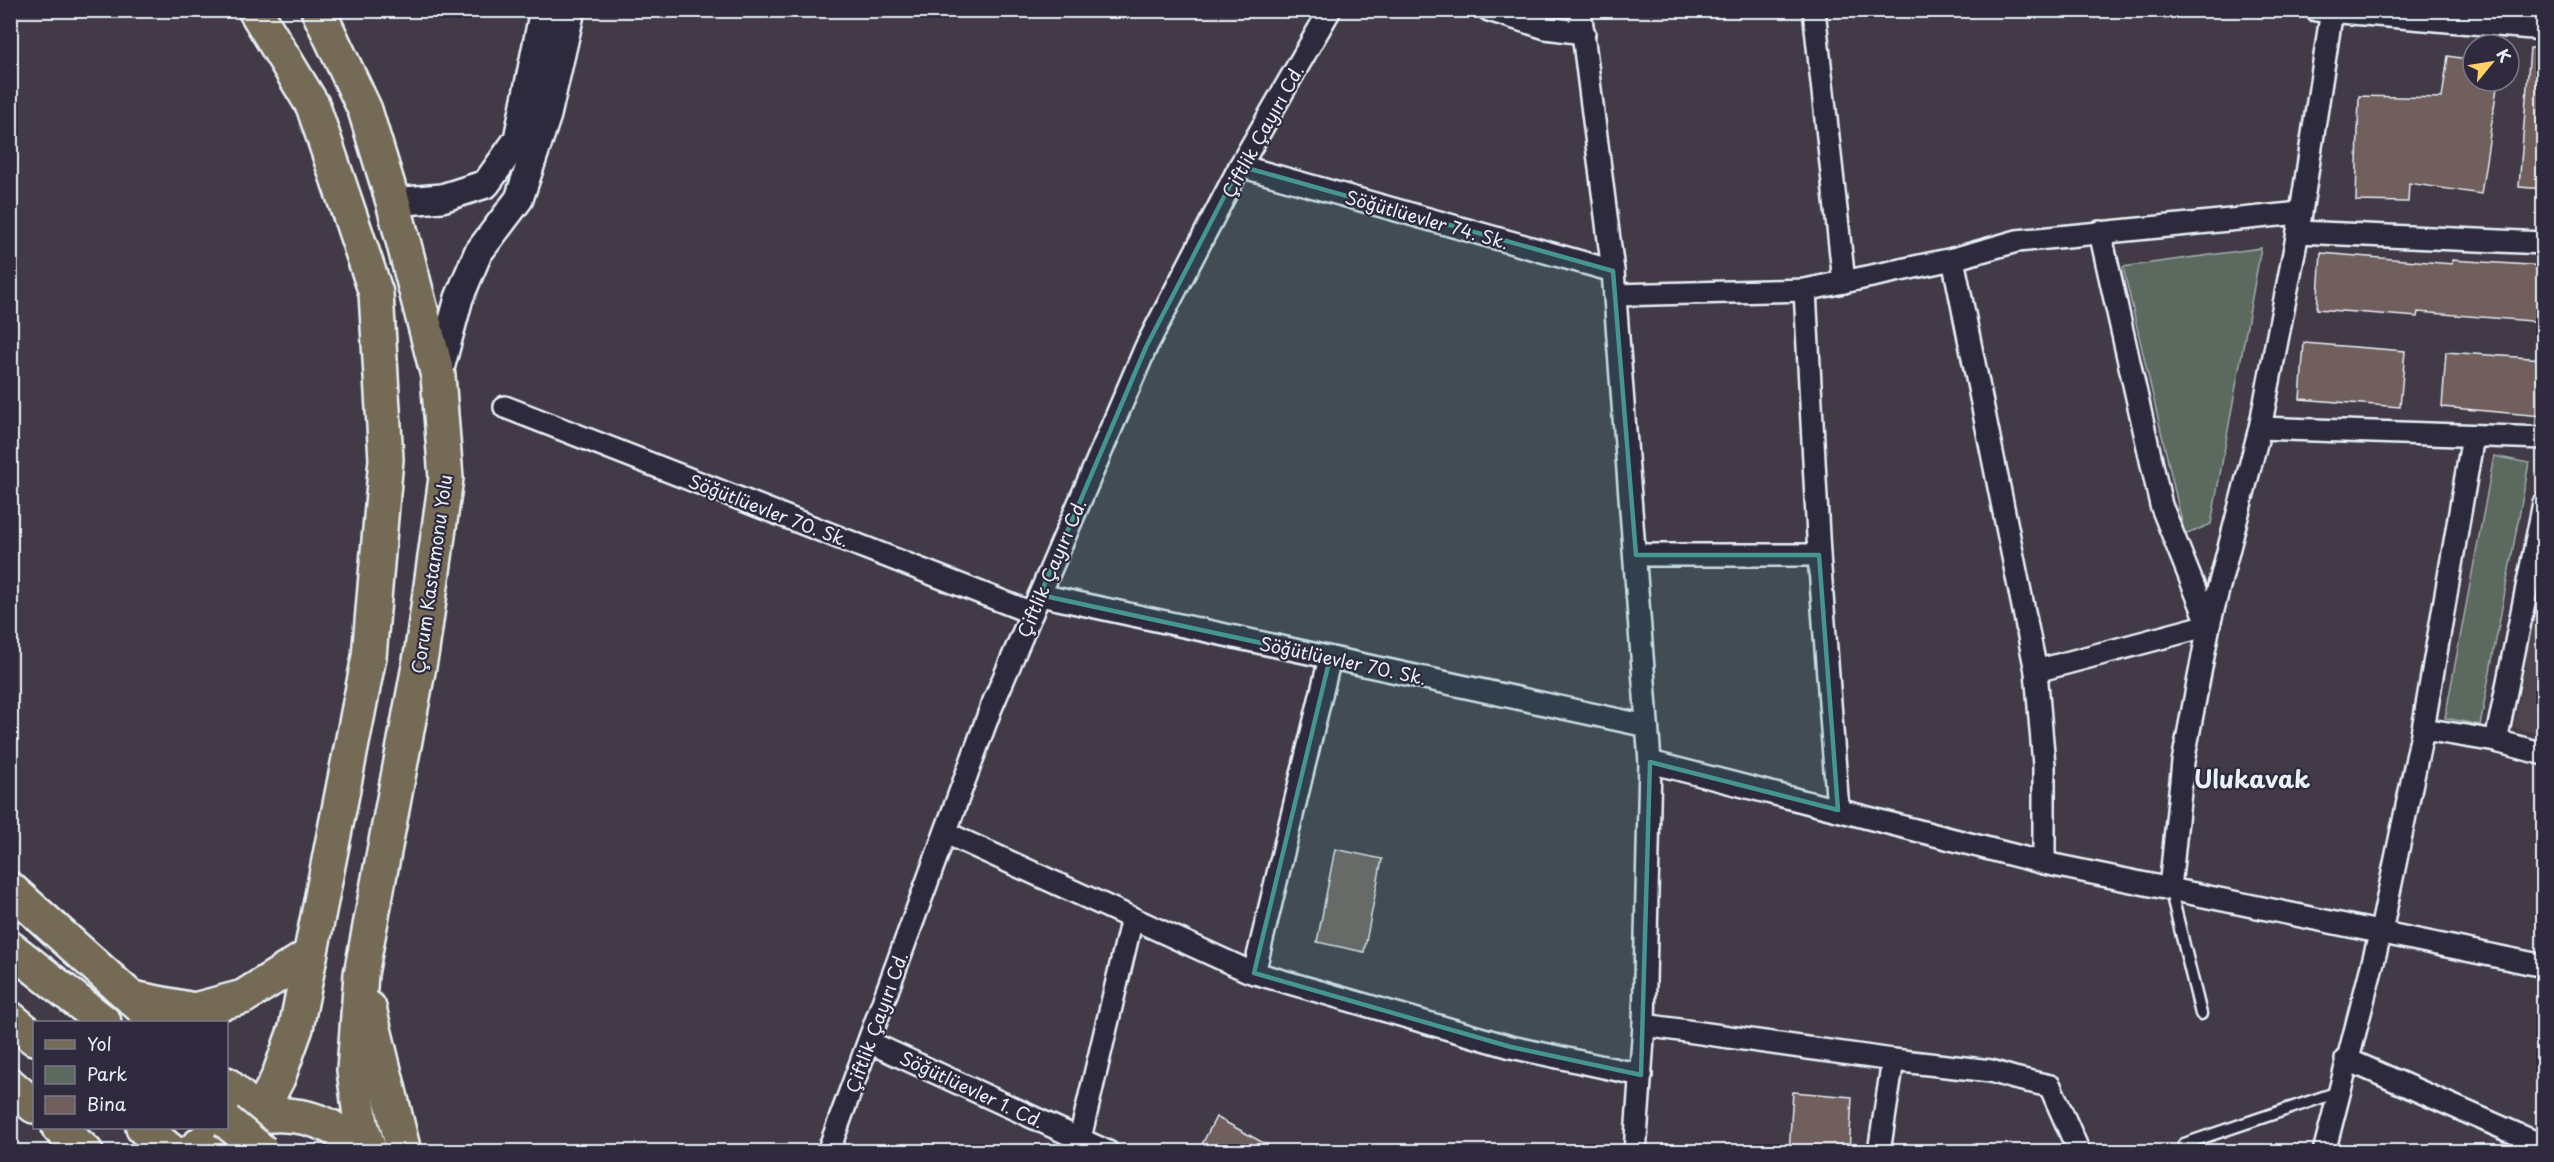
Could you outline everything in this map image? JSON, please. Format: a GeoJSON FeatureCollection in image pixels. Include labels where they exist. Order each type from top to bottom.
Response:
{"type":"FeatureCollection","features":[{"type":"Feature","properties":{"kind":"main road"},"geometry":{"type":"LineString","coordinates":[[255,10],[313,106],[376,292],[386,459],[369,657],[296,1028],[278,1078],[259,1114]]}},
{"type":"Feature","properties":{"kind":"main road","name":"Çorum Kastamonu Yolu"},"geometry":{"type":"LineString","coordinates":[[318,10],[365,110],[393,202],[438,376],[446,478],[422,650],[361,974],[354,1070],[360,1124],[370,1152]]}},
{"type":"Feature","properties":{"kind":"main road"},"geometry":{"type":"LineString","coordinates":[[10,889],[156,1021]]}},
{"type":"Feature","properties":{"kind":"main road"},"geometry":{"type":"LineString","coordinates":[[10,948],[101,1021]]}},
{"type":"Feature","properties":{"kind":"main road"},"geometry":{"type":"LineString","coordinates":[[131,998],[194,1010],[243,997],[310,955]]}},
{"type":"Feature","properties":{"kind":"main road"},"geometry":{"type":"LineString","coordinates":[[361,974],[404,1152]]}},
{"type":"Feature","properties":{"kind":"main road"},"geometry":{"type":"LineString","coordinates":[[10,1018],[33,1037]]}},
{"type":"Feature","properties":{"kind":"main road"},"geometry":{"type":"LineString","coordinates":[[228,1086],[259,1114]]}},
{"type":"Feature","properties":{"kind":"main road"},"geometry":{"type":"LineString","coordinates":[[228,1122],[259,1114],[297,1115],[333,1128],[361,1152]]}},
{"type":"Feature","properties":{"kind":"main road"},"geometry":{"type":"LineString","coordinates":[[228,1125],[263,1152]]}},
{"type":"Feature","properties":{"kind":"main road"},"geometry":{"type":"LineString","coordinates":[[44,1129],[59,1152]]}},
{"type":"Feature","properties":{"kind":"main road"},"geometry":{"type":"LineString","coordinates":[[60,1129],[86,1152]]}},
{"type":"Feature","properties":{"kind":"main road"},"geometry":{"type":"LineString","coordinates":[[144,1129],[172,1152]]}},
{"type":"Feature","properties":{"kind":"main road"},"geometry":{"type":"LineString","coordinates":[[191,1152],[219,1129]]}},
{"type":"Feature","properties":{"kind":"street"},"geometry":{"type":"LineString","coordinates":[[393,202],[442,198],[486,184],[518,139],[544,10]]}},
{"type":"Feature","properties":{"kind":"street"},"geometry":{"type":"LineString","coordinates":[[438,376],[459,298],[478,254],[519,199],[547,116],[571,10]]}},
{"type":"Feature","properties":{"kind":"street","name":"Çiftlik Çayırı Cd."},"geometry":{"type":"LineString","coordinates":[[828,1152],[991,708],[1146,347],[1240,166],[1330,10]]}},
{"type":"Feature","properties":{"kind":"street"},"geometry":{"type":"LineString","coordinates":[[1489,10],[1546,28],[1584,33]]}},
{"type":"Feature","properties":{"kind":"street"},"geometry":{"type":"LineString","coordinates":[[1580,10],[1613,271],[1650,762],[1644,1025],[1635,1152]]}},
{"type":"Feature","properties":{"kind":"street"},"geometry":{"type":"LineString","coordinates":[[1814,10],[1844,282]]}},
{"type":"Feature","properties":{"kind":"street"},"geometry":{"type":"LineString","coordinates":[[2170,888],[2183,762],[2209,625],[2260,428],[2299,222],[2327,11],[2544,29]]}},
{"type":"Feature","properties":{"kind":"street","name":"Söğütlüevler 74. Sk."},"geometry":{"type":"LineString","coordinates":[[1240,166],[1613,271]]}},
{"type":"Feature","properties":{"kind":"street"},"geometry":{"type":"LineString","coordinates":[[1615,295],[1805,290],[1953,259],[2017,241],[2100,232],[2299,222],[2544,243]]}},
{"type":"Feature","properties":{"kind":"street"},"geometry":{"type":"LineString","coordinates":[[2100,232],[2161,505],[2209,625]]}},
{"type":"Feature","properties":{"kind":"street"},"geometry":{"type":"LineString","coordinates":[[1953,259],[2036,671],[2044,765],[2044,862]]}},
{"type":"Feature","properties":{"kind":"street"},"geometry":{"type":"LineString","coordinates":[[1805,290],[1819,555],[1838,810]]}},
{"type":"Feature","properties":{"kind":"street","name":"Söğütlüevler 70. Sk."},"geometry":{"type":"LineString","coordinates":[[505,407],[1036,604],[1330,658],[1647,726]]}},
{"type":"Feature","properties":{"kind":"street"},"geometry":{"type":"LineString","coordinates":[[2260,428],[2544,438]]}},
{"type":"Feature","properties":{"kind":"street"},"geometry":{"type":"LineString","coordinates":[[2324,1152],[2346,1059],[2381,931],[2423,729],[2473,436]]}},
{"type":"Feature","properties":{"kind":"street"},"geometry":{"type":"LineString","coordinates":[[2496,741],[2544,503]]}},
{"type":"Feature","properties":{"kind":"street"},"geometry":{"type":"LineString","coordinates":[[1636,555],[1819,555]]}},
{"type":"Feature","properties":{"kind":"street"},"geometry":{"type":"LineString","coordinates":[[2036,671],[2209,625]]}},
{"type":"Feature","properties":{"kind":"street"},"geometry":{"type":"LineString","coordinates":[[1254,973],[1330,658]]}},
{"type":"Feature","properties":{"kind":"street"},"geometry":{"type":"LineString","coordinates":[[2423,729],[2496,741],[2544,754]]}},
{"type":"Feature","properties":{"kind":"street"},"geometry":{"type":"LineString","coordinates":[[1650,762],[2044,862],[2544,966]]}},
{"type":"Feature","properties":{"kind":"street"},"geometry":{"type":"LineString","coordinates":[[945,833],[1254,973],[1511,1047],[1641,1075]]}},
{"type":"Feature","properties":{"kind":"street"},"geometry":{"type":"LineString","coordinates":[[1079,1145],[1132,918]]}},
{"type":"Feature","properties":{"kind":"street"},"geometry":{"type":"LineString","coordinates":[[1644,1025],[1893,1060],[1991,1071],[2050,1086],[2079,1152]]}},
{"type":"Feature","properties":{"kind":"street","name":"Söğütlüevler 1. Cd."},"geometry":{"type":"LineString","coordinates":[[869,1042],[1079,1145],[1108,1152]]}},
{"type":"Feature","properties":{"kind":"street"},"geometry":{"type":"LineString","coordinates":[[2346,1059],[2544,1146]]}},
{"type":"Feature","properties":{"kind":"street"},"geometry":{"type":"LineString","coordinates":[[1879,1152],[1893,1060]]}},
{"type":"Feature","properties":{"kind":"lane"},"geometry":{"type":"LineString","coordinates":[[2170,888],[2201,1014]]}},
{"type":"Feature","properties":{"kind":"lane"},"geometry":{"type":"LineString","coordinates":[[2184,1144],[2338,1092]]}},
{"type":"Feature","properties":{"kind":"highlighted area"},"geometry":{"type":"Polygon","coordinates":[[[1240,166],[1613,271],[1636,555],[1819,555],[1838,810],[1650,762],[1641,1075],[1511,1047],[1254,973],[1330,658],[1040,595],[1146,347],[1240,166]]]}},
{"type":"Feature","properties":{"kind":"shaded area"},"geometry":{"type":"Polygon","coordinates":[[[2543,567],[2543,735],[2514,728],[2543,567]]]}},
{"type":"Feature","properties":{"kind":"green space"},"geometry":{"type":"Polygon","coordinates":[[[2261,248],[2211,524],[2185,535],[2123,267],[2261,248]]]}},
{"type":"Feature","properties":{"kind":"green space"},"geometry":{"type":"Polygon","coordinates":[[[2494,456],[2529,463],[2480,725],[2445,718],[2494,456]]]}},
{"type":"Feature","properties":{"kind":"building"},"geometry":{"type":"Polygon","coordinates":[[[2530,48],[2544,48],[2544,189],[2519,187],[2530,48]]]}},
{"type":"Feature","properties":{"kind":"building"},"geometry":{"type":"Polygon","coordinates":[[[2448,56],[2461,58],[2461,93],[2496,93],[2481,194],[2409,183],[2408,202],[2356,201],[2359,96],[2442,98],[2448,56]]]}},
{"type":"Feature","properties":{"kind":"building"},"geometry":{"type":"Polygon","coordinates":[[[2321,253],[2452,264],[2452,260],[2544,266],[2544,322],[2418,312],[2417,317],[2317,309],[2321,253]]]}},
{"type":"Feature","properties":{"kind":"building"},"geometry":{"type":"Polygon","coordinates":[[[2304,343],[2405,351],[2400,407],[2300,399],[2304,343]]]}},
{"type":"Feature","properties":{"kind":"building"},"geometry":{"type":"Polygon","coordinates":[[[2446,352],[2544,359],[2542,416],[2442,407],[2446,352]]]}},
{"type":"Feature","properties":{"kind":"building"},"geometry":{"type":"Polygon","coordinates":[[[1335,849],[1382,859],[1364,952],[1317,942],[1335,849]]]}},
{"type":"Feature","properties":{"kind":"building"},"geometry":{"type":"Polygon","coordinates":[[[1793,1092],[1852,1097],[1849,1152],[1789,1152],[1793,1092]]]}},
{"type":"Feature","properties":{"kind":"building"},"geometry":{"type":"Polygon","coordinates":[[[1216,1117],[1280,1152],[1198,1152],[1216,1117]]]}},
{"type":"Feature","properties":{"kind":"district","name":"Ulukavak"},"geometry":{"type":"Point","coordinates":[2252,778]}}]}
